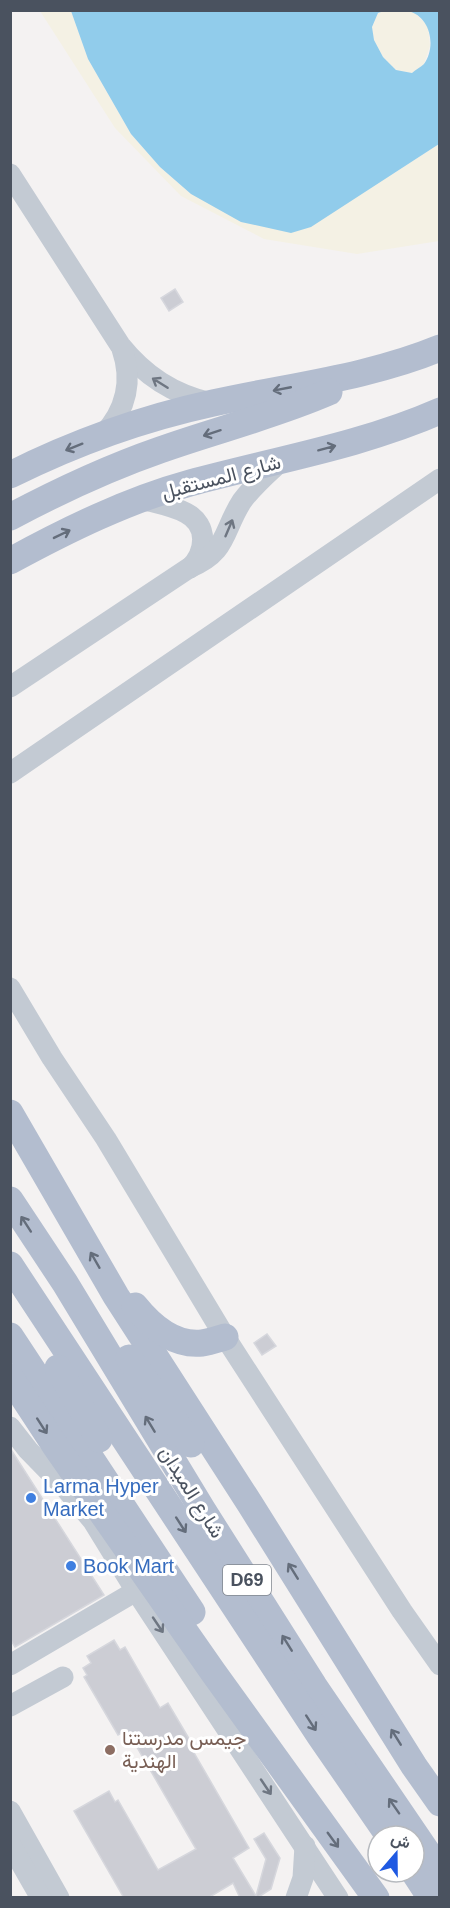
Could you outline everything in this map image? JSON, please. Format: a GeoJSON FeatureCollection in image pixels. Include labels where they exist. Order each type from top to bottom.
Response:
{"type":"FeatureCollection","features":[{"type":"Feature","properties":{"kind":"main road"},"geometry":{"type":"LineString","coordinates":[[10,475],[103,435],[211,403],[364,373],[440,348]]}},
{"type":"Feature","properties":{"kind":"main road"},"geometry":{"type":"LineString","coordinates":[[10,517],[98,474],[160,450],[311,400],[364,373]]}},
{"type":"Feature","properties":{"kind":"main road","name":"شارع المستقبل"},"geometry":{"type":"LineString","coordinates":[[10,561],[71,530],[141,499],[188,484],[377,435],[440,411]]}},
{"type":"Feature","properties":{"kind":"main road"},"geometry":{"type":"LineString","coordinates":[[10,1113],[116,1296],[414,1766],[440,1803]]}},
{"type":"Feature","properties":{"kind":"main road","name":"شارع الميدان"},"geometry":{"type":"LineString","coordinates":[[10,1200],[65,1283],[202,1509],[319,1694],[440,1871]]}},
{"type":"Feature","properties":{"kind":"main road","name":"شارع الميدان"},"geometry":{"type":"LineString","coordinates":[[10,1265],[314,1727],[381,1824]]}},
{"type":"Feature","properties":{"kind":"main road"},"geometry":{"type":"LineString","coordinates":[[65,1283],[76,1289],[85,1299],[218,1483],[232,1496],[250,1504]]}},
{"type":"Feature","properties":{"kind":"main road"},"geometry":{"type":"LineString","coordinates":[[10,1287],[149,1522],[152,1534],[150,1545]]}},
{"type":"Feature","properties":{"kind":"main road"},"geometry":{"type":"LineString","coordinates":[[116,1296],[130,1300],[156,1329],[169,1337],[202,1343],[225,1337]]}},
{"type":"Feature","properties":{"kind":"main road"},"geometry":{"type":"LineString","coordinates":[[10,1336],[150,1545],[212,1645],[215,1658],[213,1672]]}},
{"type":"Feature","properties":{"kind":"main road"},"geometry":{"type":"LineString","coordinates":[[10,1377],[213,1672],[376,1898]]}},
{"type":"Feature","properties":{"kind":"main road"},"geometry":{"type":"LineString","coordinates":[[422,1884],[431,1898]]}},
{"type":"Feature","properties":{"kind":"street"},"geometry":{"type":"LineString","coordinates":[[12,178],[120,345],[143,371],[157,381],[174,391],[211,403]]}},
{"type":"Feature","properties":{"kind":"street"},"geometry":{"type":"LineString","coordinates":[[103,435],[114,423],[127,392],[127,368],[120,345]]}},
{"type":"Feature","properties":{"kind":"street"},"geometry":{"type":"LineString","coordinates":[[10,687],[189,568],[211,557],[219,549],[242,501],[261,479],[283,460]]}},
{"type":"Feature","properties":{"kind":"street"},"geometry":{"type":"LineString","coordinates":[[10,773],[440,479]]}},
{"type":"Feature","properties":{"kind":"street"},"geometry":{"type":"LineString","coordinates":[[141,499],[184,512],[197,522],[203,540],[202,551],[197,561],[189,568]]}},
{"type":"Feature","properties":{"kind":"street"},"geometry":{"type":"LineString","coordinates":[[10,988],[52,1058],[112,1149],[225,1337],[402,1611],[440,1665]]}},
{"type":"Feature","properties":{"kind":"street"},"geometry":{"type":"LineString","coordinates":[[11,1428],[93,1521],[136,1591],[338,1898]]}},
{"type":"Feature","properties":{"kind":"street"},"geometry":{"type":"LineString","coordinates":[[10,1665],[136,1591]]}},
{"type":"Feature","properties":{"kind":"street"},"geometry":{"type":"LineString","coordinates":[[10,1706],[63,1677]]}},
{"type":"Feature","properties":{"kind":"street"},"geometry":{"type":"LineString","coordinates":[[10,1811],[59,1898]]}},
{"type":"Feature","properties":{"kind":"street"},"geometry":{"type":"LineString","coordinates":[[10,1844],[41,1898]]}},
{"type":"Feature","properties":{"kind":"street"},"geometry":{"type":"LineString","coordinates":[[296,1898],[303,1878],[305,1846]]}},
{"type":"Feature","properties":{"kind":"sand"},"geometry":{"type":"Polygon","coordinates":[[[40,11],[71,11],[88,59],[131,134],[160,167],[191,194],[391,175],[439,144],[439,241],[357,254],[264,239],[181,196],[115,128],[40,11]]]}},
{"type":"Feature","properties":{"kind":"sand"},"geometry":{"type":"Polygon","coordinates":[[[384,11],[414,12],[428,26],[430,46],[424,64],[412,73],[396,70],[383,57],[374,40],[372,27],[378,13],[384,11]]]}},
{"type":"Feature","properties":{"kind":"water"},"geometry":{"type":"Polygon","coordinates":[[[71,11],[384,11],[378,13],[372,27],[374,40],[383,57],[396,70],[412,73],[424,64],[428,57],[430,41],[422,19],[408,11],[439,11],[439,144],[311,227],[291,233],[241,222],[191,194],[160,167],[131,134],[88,59],[71,11]]]}},
{"type":"Feature","properties":{"kind":"building"},"geometry":{"type":"Polygon","coordinates":[[[175,289],[183,302],[169,311],[161,298],[175,289]]]}},
{"type":"Feature","properties":{"kind":"building"},"geometry":{"type":"Polygon","coordinates":[[[267,1334],[276,1346],[262,1355],[254,1343],[267,1334]]]}},
{"type":"Feature","properties":{"kind":"building"},"geometry":{"type":"Polygon","coordinates":[[[10,1448],[104,1595],[15,1647],[10,1639],[10,1448]]]}},
{"type":"Feature","properties":{"kind":"building"},"geometry":{"type":"Polygon","coordinates":[[[114,1640],[120,1650],[125,1647],[160,1708],[168,1703],[191,1742],[189,1744],[249,1848],[233,1858],[256,1896],[266,1859],[254,1839],[264,1833],[280,1858],[271,1889],[257,1898],[240,1898],[233,1883],[208,1898],[124,1898],[74,1811],[109,1791],[115,1802],[118,1800],[158,1870],[196,1849],[127,1730],[118,1735],[84,1677],[87,1675],[83,1668],[91,1663],[87,1656],[114,1640]]]}},
{"type":"Feature","properties":{"kind":"place","name":"Larma Hyper Market"},"geometry":{"type":"Point","coordinates":[31,1498]}},
{"type":"Feature","properties":{"kind":"place","name":"Book Mart"},"geometry":{"type":"Point","coordinates":[71,1566]}},
{"type":"Feature","properties":{"kind":"place","name":"جيمس مدرستنا الهندية"},"geometry":{"type":"Point","coordinates":[110,1750]}}]}
